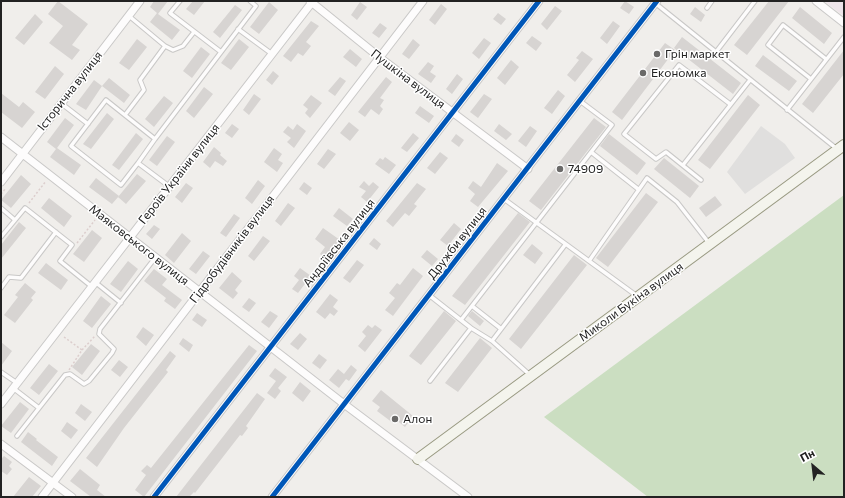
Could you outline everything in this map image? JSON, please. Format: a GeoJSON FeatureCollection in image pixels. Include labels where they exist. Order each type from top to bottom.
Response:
{"type":"FeatureCollection","features":[{"type":"Feature","properties":{"kind":"street","name":"Історична вулиця"},"geometry":{"type":"LineString","coordinates":[[1,182],[140,1]]}},
{"type":"Feature","properties":{"kind":"street","name":"Гідробудівників вулиця"},"geometry":{"type":"LineString","coordinates":[[42,497],[423,1]]}},
{"type":"Feature","properties":{"kind":"street","name":"Андріївська вулиця"},"geometry":{"type":"LineString","coordinates":[[154,497],[539,1]]}},
{"type":"Feature","properties":{"kind":"street"},"geometry":{"type":"LineString","coordinates":[[816,1],[844,23]]}},
{"type":"Feature","properties":{"kind":"street","name":"Пушкіна вулиця"},"geometry":{"type":"LineString","coordinates":[[312,2],[379,57],[528,168]]}},
{"type":"Feature","properties":{"kind":"street","name":"Героїв України вулиця"},"geometry":{"type":"LineString","coordinates":[[1,404],[312,2]]}},
{"type":"Feature","properties":{"kind":"street","name":"Дружби вулиця"},"geometry":{"type":"LineString","coordinates":[[272,497],[504,200],[656,2]]}},
{"type":"Feature","properties":{"kind":"street","name":"Маяковського вулиця"},"geometry":{"type":"LineString","coordinates":[[1,137],[271,348],[468,497]]}},
{"type":"Feature","properties":{"kind":"street","name":"Миколи Букіна вулиця"},"geometry":{"type":"LineString","coordinates":[[418,459],[841,147]]}},
{"type":"Feature","properties":{"kind":"street"},"geometry":{"type":"LineString","coordinates":[[1,444],[72,497]]}},
{"type":"Feature","properties":{"kind":"lane"},"geometry":{"type":"LineString","coordinates":[[180,1],[170,13],[221,52]]}},
{"type":"Feature","properties":{"kind":"lane"},"geometry":{"type":"LineString","coordinates":[[155,139],[106,100],[71,146],[121,185],[256,6],[250,1]]}},
{"type":"Feature","properties":{"kind":"lane"},"geometry":{"type":"LineString","coordinates":[[707,8],[712,1]]}},
{"type":"Feature","properties":{"kind":"lane"},"geometry":{"type":"LineString","coordinates":[[716,52],[755,1]]}},
{"type":"Feature","properties":{"kind":"lane"},"geometry":{"type":"LineString","coordinates":[[656,2],[787,110],[841,147]]}},
{"type":"Feature","properties":{"kind":"lane"},"geometry":{"type":"LineString","coordinates":[[129,16],[165,46],[173,50],[183,46],[194,32]]}},
{"type":"Feature","properties":{"kind":"lane"},"geometry":{"type":"LineString","coordinates":[[810,79],[768,44],[783,25],[826,58]]}},
{"type":"Feature","properties":{"kind":"lane"},"geometry":{"type":"LineString","coordinates":[[238,29],[272,54]]}},
{"type":"Feature","properties":{"kind":"lane"},"geometry":{"type":"LineString","coordinates":[[787,110],[826,58],[844,38]]}},
{"type":"Feature","properties":{"kind":"lane"},"geometry":{"type":"LineString","coordinates":[[125,115],[144,90],[140,80],[165,46]]}},
{"type":"Feature","properties":{"kind":"lane"},"geometry":{"type":"LineString","coordinates":[[701,180],[666,152],[656,159],[624,134],[679,65],[730,104]]}},
{"type":"Feature","properties":{"kind":"lane"},"geometry":{"type":"LineString","coordinates":[[683,165],[750,80]]}},
{"type":"Feature","properties":{"kind":"lane"},"geometry":{"type":"LineString","coordinates":[[461,320],[537,224],[612,125],[580,101]]}},
{"type":"Feature","properties":{"kind":"lane"},"geometry":{"type":"LineString","coordinates":[[61,103],[88,124]]}},
{"type":"Feature","properties":{"kind":"lane"},"geometry":{"type":"LineString","coordinates":[[592,152],[638,189]]}},
{"type":"Feature","properties":{"kind":"lane"},"geometry":{"type":"LineString","coordinates":[[138,163],[170,187]]}},
{"type":"Feature","properties":{"kind":"lane"},"geometry":{"type":"LineString","coordinates":[[589,261],[647,178],[677,202],[710,244]]}},
{"type":"Feature","properties":{"kind":"lane"},"geometry":{"type":"LineString","coordinates":[[504,200],[638,297]]}},
{"type":"Feature","properties":{"kind":"lane"},"geometry":{"type":"LineString","coordinates":[[1,208],[15,220]]}},
{"type":"Feature","properties":{"kind":"lane"},"geometry":{"type":"LineString","coordinates":[[1,237],[25,208],[72,245],[60,260],[121,303]]}},
{"type":"Feature","properties":{"kind":"lane"},"geometry":{"type":"LineString","coordinates":[[1,288],[10,277],[21,278],[56,232]]}},
{"type":"Feature","properties":{"kind":"lane"},"geometry":{"type":"LineString","coordinates":[[492,341],[500,328],[565,245]]}},
{"type":"Feature","properties":{"kind":"lane"},"geometry":{"type":"LineString","coordinates":[[17,436],[65,375],[69,374],[84,384],[112,353],[114,349],[112,345],[99,334],[100,329],[155,258]]}},
{"type":"Feature","properties":{"kind":"lane"},"geometry":{"type":"LineString","coordinates":[[429,295],[471,328],[492,341],[531,376]]}},
{"type":"Feature","properties":{"kind":"lane"},"geometry":{"type":"LineString","coordinates":[[472,306],[500,328]]}},
{"type":"Feature","properties":{"kind":"lane"},"geometry":{"type":"LineString","coordinates":[[430,381],[471,328]]}},
{"type":"Feature","properties":{"kind":"lane"},"geometry":{"type":"LineString","coordinates":[[1,372],[39,408]]}},
{"type":"Feature","properties":{"kind":"path"},"geometry":{"type":"LineString","coordinates":[[25,208],[46,181]]}},
{"type":"Feature","properties":{"kind":"path"},"geometry":{"type":"LineString","coordinates":[[72,245],[78,242],[95,220]]}},
{"type":"Feature","properties":{"kind":"path"},"geometry":{"type":"LineString","coordinates":[[69,374],[68,368],[92,337],[99,334]]}},
{"type":"Feature","properties":{"kind":"path"},"geometry":{"type":"LineString","coordinates":[[64,337],[82,350]]}},
{"type":"Feature","properties":{"kind":"shaded area"},"geometry":{"type":"Polygon","coordinates":[[[824,1],[844,1],[844,16],[824,1]]]}},
{"type":"Feature","properties":{"kind":"shaded area"},"geometry":{"type":"Polygon","coordinates":[[[761,126],[785,144],[795,158],[745,194],[727,172],[761,126]]]}},
{"type":"Feature","properties":{"kind":"green space"},"geometry":{"type":"Polygon","coordinates":[[[844,195],[844,497],[648,497],[544,417],[844,195]]]}},
{"type":"Feature","properties":{"kind":"building"},"geometry":{"type":"Polygon","coordinates":[[[58,1],[88,24],[72,45],[80,50],[72,60],[49,43],[63,26],[48,14],[58,1]]]}},
{"type":"Feature","properties":{"kind":"building"},"geometry":{"type":"Polygon","coordinates":[[[154,1],[168,1],[158,14],[180,30],[172,40],[150,22],[157,13],[150,7],[154,1]]]}},
{"type":"Feature","properties":{"kind":"building"},"geometry":{"type":"Polygon","coordinates":[[[193,1],[205,1],[194,15],[186,9],[193,1]]]}},
{"type":"Feature","properties":{"kind":"building"},"geometry":{"type":"Polygon","coordinates":[[[625,1],[634,7],[629,14],[620,8],[625,1]]]}},
{"type":"Feature","properties":{"kind":"building"},"geometry":{"type":"Polygon","coordinates":[[[769,1],[789,1],[747,55],[734,45],[769,1]]]}},
{"type":"Feature","properties":{"kind":"building"},"geometry":{"type":"Polygon","coordinates":[[[269,2],[278,10],[259,34],[250,27],[269,2]]]}},
{"type":"Feature","properties":{"kind":"building"},"geometry":{"type":"Polygon","coordinates":[[[360,2],[367,7],[357,20],[351,15],[360,2]]]}},
{"type":"Feature","properties":{"kind":"building"},"geometry":{"type":"Polygon","coordinates":[[[441,4],[447,9],[435,25],[429,20],[441,4]]]}},
{"type":"Feature","properties":{"kind":"building"},"geometry":{"type":"Polygon","coordinates":[[[235,5],[242,10],[220,38],[213,32],[235,5]]]}},
{"type":"Feature","properties":{"kind":"building"},"geometry":{"type":"Polygon","coordinates":[[[555,6],[562,11],[547,30],[541,24],[555,6]]]}},
{"type":"Feature","properties":{"kind":"building"},"geometry":{"type":"Polygon","coordinates":[[[695,7],[705,15],[701,22],[690,14],[695,7]]]}},
{"type":"Feature","properties":{"kind":"building"},"geometry":{"type":"Polygon","coordinates":[[[800,7],[832,33],[824,44],[792,18],[800,7]]]}},
{"type":"Feature","properties":{"kind":"building"},"geometry":{"type":"Polygon","coordinates":[[[498,13],[506,19],[501,25],[493,19],[498,13]]]}},
{"type":"Feature","properties":{"kind":"building"},"geometry":{"type":"Polygon","coordinates":[[[35,14],[43,22],[24,45],[15,38],[35,14]]]}},
{"type":"Feature","properties":{"kind":"building"},"geometry":{"type":"Polygon","coordinates":[[[311,21],[319,26],[306,42],[311,46],[303,56],[298,53],[291,62],[283,56],[311,21]]]}},
{"type":"Feature","properties":{"kind":"building"},"geometry":{"type":"Polygon","coordinates":[[[613,21],[620,26],[607,44],[600,38],[613,21]]]}},
{"type":"Feature","properties":{"kind":"building"},"geometry":{"type":"Polygon","coordinates":[[[380,23],[387,28],[379,38],[372,33],[380,23]]]}},
{"type":"Feature","properties":{"kind":"building"},"geometry":{"type":"Polygon","coordinates":[[[532,36],[542,43],[536,51],[526,43],[532,36]]]}},
{"type":"Feature","properties":{"kind":"building"},"geometry":{"type":"Polygon","coordinates":[[[682,37],[741,83],[733,94],[674,48],[682,37]]]}},
{"type":"Feature","properties":{"kind":"building"},"geometry":{"type":"Polygon","coordinates":[[[484,38],[491,43],[479,59],[472,53],[484,38]]]}},
{"type":"Feature","properties":{"kind":"building"},"geometry":{"type":"Polygon","coordinates":[[[137,39],[147,47],[129,70],[119,63],[137,39]]]}},
{"type":"Feature","properties":{"kind":"building"},"geometry":{"type":"Polygon","coordinates":[[[239,39],[249,47],[231,70],[221,63],[239,39]]]}},
{"type":"Feature","properties":{"kind":"building"},"geometry":{"type":"Polygon","coordinates":[[[413,39],[420,45],[409,59],[402,54],[413,39]]]}},
{"type":"Feature","properties":{"kind":"building"},"geometry":{"type":"Polygon","coordinates":[[[665,43],[675,50],[622,120],[612,112],[665,43]]]}},
{"type":"Feature","properties":{"kind":"building"},"geometry":{"type":"Polygon","coordinates":[[[201,47],[210,54],[192,78],[183,71],[201,47]]]}},
{"type":"Feature","properties":{"kind":"building"},"geometry":{"type":"Polygon","coordinates":[[[350,49],[362,59],[356,67],[343,57],[350,49]]]}},
{"type":"Feature","properties":{"kind":"building"},"geometry":{"type":"Polygon","coordinates":[[[844,50],[844,74],[813,113],[802,104],[844,50]]]}},
{"type":"Feature","properties":{"kind":"building"},"geometry":{"type":"Polygon","coordinates":[[[582,51],[593,59],[575,82],[567,75],[579,60],[576,58],[582,51]]]}},
{"type":"Feature","properties":{"kind":"building"},"geometry":{"type":"Polygon","coordinates":[[[763,55],[797,81],[789,91],[755,66],[763,55]]]}},
{"type":"Feature","properties":{"kind":"building"},"geometry":{"type":"Polygon","coordinates":[[[511,60],[519,67],[505,85],[497,78],[511,60]]]}},
{"type":"Feature","properties":{"kind":"building"},"geometry":{"type":"Polygon","coordinates":[[[428,62],[434,66],[430,72],[436,76],[431,83],[418,74],[428,62]]]}},
{"type":"Feature","properties":{"kind":"building"},"geometry":{"type":"Polygon","coordinates":[[[55,66],[64,74],[45,99],[35,92],[55,66]]]}},
{"type":"Feature","properties":{"kind":"building"},"geometry":{"type":"Polygon","coordinates":[[[273,71],[279,76],[272,85],[266,80],[273,71]]]}},
{"type":"Feature","properties":{"kind":"building"},"geometry":{"type":"Polygon","coordinates":[[[457,74],[463,79],[452,94],[446,89],[457,74]]]}},
{"type":"Feature","properties":{"kind":"building"},"geometry":{"type":"Polygon","coordinates":[[[340,77],[346,81],[335,96],[328,91],[340,77]]]}},
{"type":"Feature","properties":{"kind":"building"},"geometry":{"type":"Polygon","coordinates":[[[386,77],[392,82],[380,98],[384,100],[380,106],[383,109],[379,115],[371,109],[365,117],[358,112],[386,77]]]}},
{"type":"Feature","properties":{"kind":"building"},"geometry":{"type":"Polygon","coordinates":[[[109,78],[130,95],[124,103],[102,86],[109,78]]]}},
{"type":"Feature","properties":{"kind":"building"},"geometry":{"type":"Polygon","coordinates":[[[94,80],[102,86],[86,110],[76,104],[94,80]]]}},
{"type":"Feature","properties":{"kind":"building"},"geometry":{"type":"Polygon","coordinates":[[[204,87],[213,94],[194,118],[186,111],[204,87]]]}},
{"type":"Feature","properties":{"kind":"building"},"geometry":{"type":"Polygon","coordinates":[[[558,90],[565,96],[552,114],[544,108],[558,90]]]}},
{"type":"Feature","properties":{"kind":"building"},"geometry":{"type":"Polygon","coordinates":[[[1,93],[19,107],[23,102],[35,112],[22,128],[1,112],[1,93]]]}},
{"type":"Feature","properties":{"kind":"building"},"geometry":{"type":"Polygon","coordinates":[[[254,94],[261,99],[249,115],[243,110],[254,94]]]}},
{"type":"Feature","properties":{"kind":"building"},"geometry":{"type":"Polygon","coordinates":[[[484,94],[492,99],[478,118],[470,112],[484,94]]]}},
{"type":"Feature","properties":{"kind":"building"},"geometry":{"type":"Polygon","coordinates":[[[311,95],[322,103],[310,118],[305,113],[308,109],[303,105],[311,95]]]}},
{"type":"Feature","properties":{"kind":"building"},"geometry":{"type":"Polygon","coordinates":[[[748,95],[760,105],[710,169],[698,160],[748,95]]]}},
{"type":"Feature","properties":{"kind":"building"},"geometry":{"type":"Polygon","coordinates":[[[164,96],[173,103],[154,127],[145,119],[164,96]]]}},
{"type":"Feature","properties":{"kind":"building"},"geometry":{"type":"Polygon","coordinates":[[[420,106],[434,116],[429,123],[415,113],[420,106]]]}},
{"type":"Feature","properties":{"kind":"building"},"geometry":{"type":"Polygon","coordinates":[[[107,113],[114,119],[91,149],[83,144],[107,113]]]}},
{"type":"Feature","properties":{"kind":"building"},"geometry":{"type":"Polygon","coordinates":[[[65,118],[74,125],[57,148],[81,165],[74,175],[50,157],[56,149],[47,142],[65,118]]]}},
{"type":"Feature","properties":{"kind":"building"},"geometry":{"type":"Polygon","coordinates":[[[594,118],[606,127],[541,210],[529,201],[594,118]]]}},
{"type":"Feature","properties":{"kind":"building"},"geometry":{"type":"Polygon","coordinates":[[[349,122],[359,130],[350,141],[340,133],[349,122]]]}},
{"type":"Feature","properties":{"kind":"building"},"geometry":{"type":"Polygon","coordinates":[[[232,124],[239,129],[232,138],[225,133],[232,124]]]}},
{"type":"Feature","properties":{"kind":"building"},"geometry":{"type":"Polygon","coordinates":[[[297,124],[306,131],[294,148],[287,142],[291,138],[283,132],[288,126],[293,130],[297,124]]]}},
{"type":"Feature","properties":{"kind":"building"},"geometry":{"type":"Polygon","coordinates":[[[499,124],[512,134],[506,140],[494,131],[499,124]]]}},
{"type":"Feature","properties":{"kind":"building"},"geometry":{"type":"Polygon","coordinates":[[[530,126],[537,131],[526,147],[518,141],[530,126]]]}},
{"type":"Feature","properties":{"kind":"building"},"geometry":{"type":"Polygon","coordinates":[[[136,133],[143,139],[119,170],[112,165],[136,133]]]}},
{"type":"Feature","properties":{"kind":"building"},"geometry":{"type":"Polygon","coordinates":[[[413,133],[419,138],[407,152],[401,148],[413,133]]]}},
{"type":"Feature","properties":{"kind":"building"},"geometry":{"type":"Polygon","coordinates":[[[456,134],[464,140],[459,147],[451,141],[456,134]]]}},
{"type":"Feature","properties":{"kind":"building"},"geometry":{"type":"Polygon","coordinates":[[[609,134],[646,163],[637,175],[600,146],[609,134]]]}},
{"type":"Feature","properties":{"kind":"building"},"geometry":{"type":"Polygon","coordinates":[[[167,136],[175,142],[157,166],[149,160],[167,136]]]}},
{"type":"Feature","properties":{"kind":"building"},"geometry":{"type":"Polygon","coordinates":[[[214,147],[227,161],[223,166],[215,161],[210,168],[203,162],[214,147]]]}},
{"type":"Feature","properties":{"kind":"building"},"geometry":{"type":"Polygon","coordinates":[[[274,148],[282,154],[278,160],[283,163],[277,172],[264,162],[274,148]]]}},
{"type":"Feature","properties":{"kind":"building"},"geometry":{"type":"Polygon","coordinates":[[[328,149],[336,154],[324,169],[317,164],[328,149]]]}},
{"type":"Feature","properties":{"kind":"building"},"geometry":{"type":"Polygon","coordinates":[[[440,152],[448,158],[435,174],[427,168],[440,152]]]}},
{"type":"Feature","properties":{"kind":"building"},"geometry":{"type":"Polygon","coordinates":[[[385,157],[396,165],[389,174],[375,164],[380,158],[383,160],[385,157]]]}},
{"type":"Feature","properties":{"kind":"building"},"geometry":{"type":"Polygon","coordinates":[[[664,158],[699,186],[690,198],[654,169],[664,158]]]}},
{"type":"Feature","properties":{"kind":"building"},"geometry":{"type":"Polygon","coordinates":[[[497,163],[508,171],[478,207],[470,201],[475,194],[468,188],[473,181],[481,187],[497,163]]]}},
{"type":"Feature","properties":{"kind":"building"},"geometry":{"type":"Polygon","coordinates":[[[137,174],[146,181],[126,204],[118,197],[137,174]]]}},
{"type":"Feature","properties":{"kind":"building"},"geometry":{"type":"Polygon","coordinates":[[[21,175],[31,184],[11,208],[1,200],[21,175]]]}},
{"type":"Feature","properties":{"kind":"building"},"geometry":{"type":"Polygon","coordinates":[[[96,178],[119,196],[112,204],[89,187],[96,178]]]}},
{"type":"Feature","properties":{"kind":"building"},"geometry":{"type":"Polygon","coordinates":[[[258,180],[265,186],[252,204],[245,198],[258,180]]]}},
{"type":"Feature","properties":{"kind":"building"},"geometry":{"type":"Polygon","coordinates":[[[364,181],[369,186],[373,182],[379,187],[367,202],[361,197],[366,191],[359,187],[364,181]]]}},
{"type":"Feature","properties":{"kind":"building"},"geometry":{"type":"Polygon","coordinates":[[[304,182],[312,188],[307,195],[299,189],[304,182]]]}},
{"type":"Feature","properties":{"kind":"building"},"geometry":{"type":"Polygon","coordinates":[[[186,183],[193,188],[182,203],[175,197],[186,183]]]}},
{"type":"Feature","properties":{"kind":"building"},"geometry":{"type":"Polygon","coordinates":[[[417,183],[426,189],[414,204],[417,206],[409,216],[405,213],[393,227],[386,221],[417,183]]]}},
{"type":"Feature","properties":{"kind":"building"},"geometry":{"type":"Polygon","coordinates":[[[646,193],[658,202],[608,267],[596,258],[646,193]]]}},
{"type":"Feature","properties":{"kind":"building"},"geometry":{"type":"Polygon","coordinates":[[[715,196],[722,205],[706,217],[699,208],[715,196]]]}},
{"type":"Feature","properties":{"kind":"building"},"geometry":{"type":"Polygon","coordinates":[[[49,198],[72,216],[64,227],[41,208],[49,198]]]}},
{"type":"Feature","properties":{"kind":"building"},"geometry":{"type":"Polygon","coordinates":[[[288,203],[295,208],[281,226],[275,221],[288,203]]]}},
{"type":"Feature","properties":{"kind":"building"},"geometry":{"type":"Polygon","coordinates":[[[339,208],[353,219],[347,226],[333,216],[339,208]]]}},
{"type":"Feature","properties":{"kind":"building"},"geometry":{"type":"Polygon","coordinates":[[[518,213],[530,222],[465,305],[452,296],[518,213]]]}},
{"type":"Feature","properties":{"kind":"building"},"geometry":{"type":"Polygon","coordinates":[[[234,214],[240,218],[226,237],[220,233],[234,214]]]}},
{"type":"Feature","properties":{"kind":"building"},"geometry":{"type":"Polygon","coordinates":[[[19,222],[26,228],[1,259],[1,245],[19,222]]]}},
{"type":"Feature","properties":{"kind":"building"},"geometry":{"type":"Polygon","coordinates":[[[454,223],[461,229],[448,246],[440,240],[454,223]]]}},
{"type":"Feature","properties":{"kind":"building"},"geometry":{"type":"Polygon","coordinates":[[[154,225],[160,229],[152,239],[146,234],[154,225]]]}},
{"type":"Feature","properties":{"kind":"building"},"geometry":{"type":"Polygon","coordinates":[[[323,228],[340,240],[326,259],[320,254],[325,247],[315,239],[323,228]]]}},
{"type":"Feature","properties":{"kind":"building"},"geometry":{"type":"Polygon","coordinates":[[[92,230],[102,238],[84,262],[73,254],[92,230]]]}},
{"type":"Feature","properties":{"kind":"building"},"geometry":{"type":"Polygon","coordinates":[[[182,233],[191,241],[174,263],[165,255],[182,233]]]}},
{"type":"Feature","properties":{"kind":"building"},"geometry":{"type":"Polygon","coordinates":[[[263,236],[270,241],[254,261],[248,256],[263,236]]]}},
{"type":"Feature","properties":{"kind":"building"},"geometry":{"type":"Polygon","coordinates":[[[374,238],[381,244],[377,250],[369,244],[374,238]]]}},
{"type":"Feature","properties":{"kind":"building"},"geometry":{"type":"Polygon","coordinates":[[[532,244],[543,253],[535,264],[523,255],[532,244]]]}},
{"type":"Feature","properties":{"kind":"building"},"geometry":{"type":"Polygon","coordinates":[[[427,250],[438,259],[432,266],[421,257],[427,250]]]}},
{"type":"Feature","properties":{"kind":"building"},"geometry":{"type":"Polygon","coordinates":[[[203,251],[210,256],[196,274],[189,269],[203,251]]]}},
{"type":"Feature","properties":{"kind":"building"},"geometry":{"type":"Polygon","coordinates":[[[574,255],[587,265],[521,349],[509,339],[574,255]]]}},
{"type":"Feature","properties":{"kind":"building"},"geometry":{"type":"Polygon","coordinates":[[[357,260],[364,265],[350,283],[343,278],[357,260]]]}},
{"type":"Feature","properties":{"kind":"building"},"geometry":{"type":"Polygon","coordinates":[[[128,261],[138,269],[121,292],[110,284],[128,261]]]}},
{"type":"Feature","properties":{"kind":"building"},"geometry":{"type":"Polygon","coordinates":[[[46,263],[68,280],[61,290],[38,273],[46,263]]]}},
{"type":"Feature","properties":{"kind":"building"},"geometry":{"type":"Polygon","coordinates":[[[300,268],[311,276],[298,293],[292,289],[299,280],[294,276],[300,268]]]}},
{"type":"Feature","properties":{"kind":"building"},"geometry":{"type":"Polygon","coordinates":[[[413,268],[423,276],[393,316],[385,310],[395,298],[389,293],[397,283],[400,285],[413,268]]]}},
{"type":"Feature","properties":{"kind":"building"},"geometry":{"type":"Polygon","coordinates":[[[154,269],[167,279],[162,285],[182,300],[175,309],[164,301],[166,298],[144,281],[154,269]]]}},
{"type":"Feature","properties":{"kind":"building"},"geometry":{"type":"Polygon","coordinates":[[[232,272],[242,281],[235,290],[238,293],[233,299],[219,288],[232,272]]]}},
{"type":"Feature","properties":{"kind":"building"},"geometry":{"type":"Polygon","coordinates":[[[25,283],[36,292],[31,298],[33,300],[15,323],[4,315],[18,297],[15,295],[25,283]]]}},
{"type":"Feature","properties":{"kind":"building"},"geometry":{"type":"Polygon","coordinates":[[[330,294],[338,300],[333,307],[338,311],[334,316],[330,313],[325,319],[316,312],[330,294]]]}},
{"type":"Feature","properties":{"kind":"building"},"geometry":{"type":"Polygon","coordinates":[[[101,296],[111,304],[92,328],[83,321],[101,296]]]}},
{"type":"Feature","properties":{"kind":"building"},"geometry":{"type":"Polygon","coordinates":[[[249,298],[256,303],[249,312],[242,307],[249,298]]]}},
{"type":"Feature","properties":{"kind":"building"},"geometry":{"type":"Polygon","coordinates":[[[270,311],[278,316],[269,328],[261,322],[270,311]]]}},
{"type":"Feature","properties":{"kind":"building"},"geometry":{"type":"Polygon","coordinates":[[[444,311],[456,321],[421,365],[409,356],[444,311]]]}},
{"type":"Feature","properties":{"kind":"building"},"geometry":{"type":"Polygon","coordinates":[[[472,311],[484,321],[480,326],[468,316],[472,311]]]}},
{"type":"Feature","properties":{"kind":"building"},"geometry":{"type":"Polygon","coordinates":[[[197,313],[207,320],[202,327],[192,320],[197,313]]]}},
{"type":"Feature","properties":{"kind":"building"},"geometry":{"type":"Polygon","coordinates":[[[368,325],[372,328],[375,325],[382,330],[365,352],[358,346],[366,336],[362,332],[368,325]]]}},
{"type":"Feature","properties":{"kind":"building"},"geometry":{"type":"Polygon","coordinates":[[[143,327],[154,335],[146,346],[136,337],[143,327]]]}},
{"type":"Feature","properties":{"kind":"building"},"geometry":{"type":"Polygon","coordinates":[[[300,333],[307,339],[298,350],[290,344],[300,333]]]}},
{"type":"Feature","properties":{"kind":"building"},"geometry":{"type":"Polygon","coordinates":[[[183,338],[193,345],[189,352],[179,344],[183,338]]]}},
{"type":"Feature","properties":{"kind":"building"},"geometry":{"type":"Polygon","coordinates":[[[480,338],[492,348],[458,392],[445,383],[480,338]]]}},
{"type":"Feature","properties":{"kind":"building"},"geometry":{"type":"Polygon","coordinates":[[[1,342],[12,351],[1,366],[1,342]]]}},
{"type":"Feature","properties":{"kind":"building"},"geometry":{"type":"Polygon","coordinates":[[[91,344],[100,351],[82,375],[72,367],[91,344]]]}},
{"type":"Feature","properties":{"kind":"building"},"geometry":{"type":"Polygon","coordinates":[[[249,345],[257,351],[144,497],[135,490],[146,475],[141,471],[147,465],[151,468],[249,345]]]}},
{"type":"Feature","properties":{"kind":"building"},"geometry":{"type":"Polygon","coordinates":[[[170,351],[176,356],[166,370],[168,372],[124,428],[97,467],[86,458],[170,351]]]}},
{"type":"Feature","properties":{"kind":"building"},"geometry":{"type":"Polygon","coordinates":[[[319,354],[327,360],[320,369],[312,363],[319,354]]]}},
{"type":"Feature","properties":{"kind":"building"},"geometry":{"type":"Polygon","coordinates":[[[119,360],[128,367],[120,377],[111,370],[119,360]]]}},
{"type":"Feature","properties":{"kind":"building"},"geometry":{"type":"Polygon","coordinates":[[[49,364],[58,371],[39,395],[30,388],[49,364]]]}},
{"type":"Feature","properties":{"kind":"building"},"geometry":{"type":"Polygon","coordinates":[[[351,365],[357,370],[349,381],[346,379],[339,388],[329,380],[338,369],[344,374],[351,365]]]}},
{"type":"Feature","properties":{"kind":"building"},"geometry":{"type":"Polygon","coordinates":[[[275,368],[287,377],[278,388],[281,391],[275,399],[267,393],[276,381],[269,376],[275,368]]]}},
{"type":"Feature","properties":{"kind":"building"},"geometry":{"type":"Polygon","coordinates":[[[300,382],[311,391],[303,402],[292,393],[300,382]]]}},
{"type":"Feature","properties":{"kind":"building"},"geometry":{"type":"Polygon","coordinates":[[[381,390],[413,416],[405,427],[395,419],[393,423],[377,411],[380,407],[372,401],[381,390]]]}},
{"type":"Feature","properties":{"kind":"building"},"geometry":{"type":"Polygon","coordinates":[[[257,393],[265,399],[246,426],[248,428],[242,436],[240,435],[195,493],[194,492],[189,497],[176,497],[257,393]]]}},
{"type":"Feature","properties":{"kind":"building"},"geometry":{"type":"Polygon","coordinates":[[[20,402],[29,409],[11,433],[1,426],[20,402]]]}},
{"type":"Feature","properties":{"kind":"building"},"geometry":{"type":"Polygon","coordinates":[[[81,404],[92,412],[85,421],[75,413],[81,404]]]}},
{"type":"Feature","properties":{"kind":"building"},"geometry":{"type":"Polygon","coordinates":[[[67,422],[78,430],[71,439],[61,431],[67,422]]]}},
{"type":"Feature","properties":{"kind":"building"},"geometry":{"type":"Polygon","coordinates":[[[28,432],[58,457],[52,466],[21,442],[28,432]]]}},
{"type":"Feature","properties":{"kind":"building"},"geometry":{"type":"Polygon","coordinates":[[[4,456],[12,462],[9,466],[12,469],[7,475],[1,471],[1,459],[4,456]]]}},
{"type":"Feature","properties":{"kind":"building"},"geometry":{"type":"Polygon","coordinates":[[[80,469],[100,485],[97,490],[106,497],[91,497],[70,481],[80,469]]]}},
{"type":"Feature","properties":{"kind":"building"},"geometry":{"type":"Polygon","coordinates":[[[29,477],[41,486],[32,497],[13,497],[29,477]]]}},
{"type":"Feature","properties":{"kind":"cycle path"},"geometry":{"type":"LineString","coordinates":[[154,497],[539,1]]}},
{"type":"Feature","properties":{"kind":"cycle path"},"geometry":{"type":"LineString","coordinates":[[272,497],[657,1]]}},
{"type":"Feature","properties":{"kind":"place","name":"Грін маркет"},"geometry":{"type":"Point","coordinates":[657,54]}},
{"type":"Feature","properties":{"kind":"place","name":"Економка"},"geometry":{"type":"Point","coordinates":[643,73]}},
{"type":"Feature","properties":{"kind":"place","name":"74909"},"geometry":{"type":"Point","coordinates":[560,169]}},
{"type":"Feature","properties":{"kind":"place","name":"Алон"},"geometry":{"type":"Point","coordinates":[395,419]}}]}
